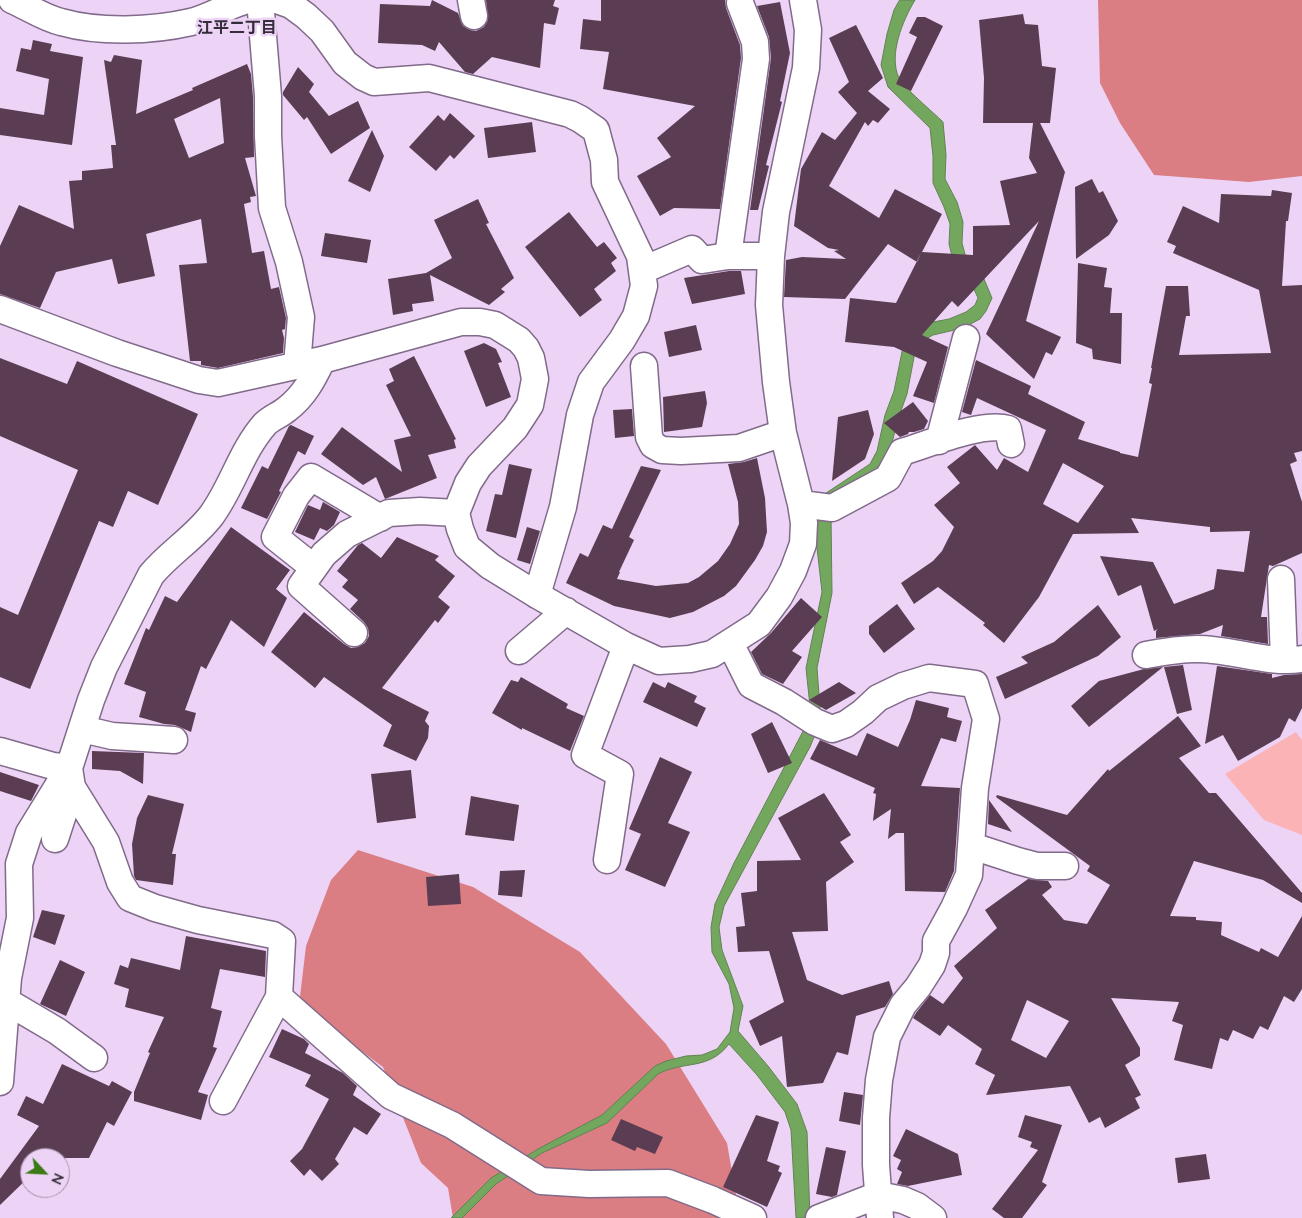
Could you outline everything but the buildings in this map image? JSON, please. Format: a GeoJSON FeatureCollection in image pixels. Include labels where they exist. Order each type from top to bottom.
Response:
{"type":"FeatureCollection","features":[{"type":"Feature","properties":{"kind":"street"},"geometry":{"type":"LineString","coordinates":[[12,0],[37,13],[61,22],[98,28],[139,29],[191,22],[212,15],[232,4],[248,0]]}},
{"type":"Feature","properties":{"kind":"street"},"geometry":{"type":"LineString","coordinates":[[260,0],[268,96],[272,208],[289,262],[301,316],[297,365]]}},
{"type":"Feature","properties":{"kind":"street"},"geometry":{"type":"LineString","coordinates":[[277,0],[291,5],[306,16],[322,31],[346,63],[362,77],[374,82],[428,78],[570,114],[580,118],[596,130],[604,160],[606,182],[640,256],[644,286],[636,316],[622,340],[590,382],[580,415],[563,508],[537,594]]}},
{"type":"Feature","properties":{"kind":"street"},"geometry":{"type":"LineString","coordinates":[[0,309],[117,353],[199,380],[218,384],[322,360],[461,322],[480,322],[495,325],[519,340],[526,348],[534,370],[535,385],[530,405],[515,428],[479,466],[468,483],[456,513],[467,547],[490,566],[537,594],[626,646],[659,661],[690,659],[712,654],[760,624],[779,597],[793,571],[803,544],[804,523],[801,504],[783,433],[769,305],[771,256],[776,212],[806,68],[808,30],[803,0]]}},
{"type":"Feature","properties":{"kind":"street"},"geometry":{"type":"LineString","coordinates":[[728,256],[756,59],[755,42],[740,3]]}},
{"type":"Feature","properties":{"kind":"street"},"geometry":{"type":"LineString","coordinates":[[643,270],[692,249],[702,260],[728,256],[771,256]]}},
{"type":"Feature","properties":{"kind":"street"},"geometry":{"type":"LineString","coordinates":[[939,441],[966,338]]}},
{"type":"Feature","properties":{"kind":"street"},"geometry":{"type":"LineString","coordinates":[[55,839],[91,700],[104,667],[151,575],[161,562],[197,533],[212,514],[253,440],[267,422],[296,403],[311,382],[322,360]]}},
{"type":"Feature","properties":{"kind":"street"},"geometry":{"type":"LineString","coordinates":[[644,366],[649,437],[653,445],[662,450],[739,448],[783,433]]}},
{"type":"Feature","properties":{"kind":"street"},"geometry":{"type":"LineString","coordinates":[[801,504],[832,508],[888,478],[902,452],[972,431],[999,426],[1008,429],[1011,444]]}},
{"type":"Feature","properties":{"kind":"street"},"geometry":{"type":"LineString","coordinates":[[314,568],[275,537],[296,496],[311,477],[380,518]]}},
{"type":"Feature","properties":{"kind":"street"},"geometry":{"type":"LineString","coordinates":[[354,632],[301,586],[324,554],[347,534],[389,513],[403,511],[456,513]]}},
{"type":"Feature","properties":{"kind":"street"},"geometry":{"type":"LineString","coordinates":[[1146,655],[1197,649],[1293,660],[1281,579]]}},
{"type":"Feature","properties":{"kind":"street"},"geometry":{"type":"LineString","coordinates":[[519,652],[566,611]]}},
{"type":"Feature","properties":{"kind":"street"},"geometry":{"type":"LineString","coordinates":[[730,644],[751,685],[784,702],[815,722],[832,729],[846,724],[878,698],[903,686],[929,678],[974,684],[986,719],[975,788],[969,875],[936,941],[936,953],[932,965],[904,1005],[887,1037],[879,1080],[876,1118],[876,1165],[879,1207]]}},
{"type":"Feature","properties":{"kind":"street"},"geometry":{"type":"LineString","coordinates":[[607,860],[620,774],[584,755],[626,646]]}},
{"type":"Feature","properties":{"kind":"street"},"geometry":{"type":"LineString","coordinates":[[82,729],[112,736],[174,740]]}},
{"type":"Feature","properties":{"kind":"street"},"geometry":{"type":"LineString","coordinates":[[0,752],[53,766],[71,778],[106,842],[120,882],[130,898],[155,908],[198,920],[273,935],[282,941],[279,997],[223,1101]]}},
{"type":"Feature","properties":{"kind":"street"},"geometry":{"type":"LineString","coordinates":[[0,1082],[8,978],[20,918],[19,864],[29,832],[71,778]]}},
{"type":"Feature","properties":{"kind":"street"},"geometry":{"type":"LineString","coordinates":[[972,846],[1037,866],[1065,866]]}},
{"type":"Feature","properties":{"kind":"street"},"geometry":{"type":"LineString","coordinates":[[279,997],[391,1096],[452,1125],[541,1181],[589,1184],[668,1183],[753,1218]]}},
{"type":"Feature","properties":{"kind":"street"},"geometry":{"type":"LineString","coordinates":[[6,1001],[57,1030],[94,1058]]}},
{"type":"Feature","properties":{"kind":"street"},"geometry":{"type":"LineString","coordinates":[[819,1218],[910,1203],[933,1218]]}},
{"type":"Feature","properties":{"kind":"shaded area"},"geometry":{"type":"Polygon","coordinates":[[[900,0],[915,0],[898,38],[895,59],[896,69],[899,78],[906,87],[943,122],[946,155],[945,179],[957,202],[963,222],[962,243],[966,258],[984,279],[992,298],[980,319],[963,328],[933,335],[924,340],[915,352],[907,394],[898,419],[889,455],[880,473],[831,517],[832,593],[817,668],[821,720],[810,747],[724,906],[719,927],[722,950],[743,1006],[738,1031],[797,1104],[807,1132],[810,1218],[796,1218],[791,1130],[785,1112],[757,1075],[729,1044],[713,1058],[704,1062],[678,1067],[658,1074],[607,1123],[542,1153],[496,1184],[462,1218],[451,1218],[491,1178],[538,1149],[602,1115],[655,1066],[666,1061],[686,1056],[702,1055],[717,1049],[730,1032],[734,1008],[729,984],[712,952],[711,927],[715,904],[734,863],[811,716],[806,668],[822,592],[816,539],[817,499],[870,464],[877,451],[885,415],[894,391],[903,347],[928,323],[949,319],[966,312],[975,305],[978,298],[973,287],[954,264],[949,244],[950,224],[933,183],[930,128],[888,87],[881,65],[894,10],[900,0]]]}},
{"type":"Feature","properties":{"kind":"shaded area"},"geometry":{"type":"Polygon","coordinates":[[[1098,0],[1302,0],[1302,176],[1249,182],[1154,175],[1120,123],[1100,83],[1098,0]]]}},
{"type":"Feature","properties":{"kind":"shaded area"},"geometry":{"type":"Polygon","coordinates":[[[1296,732],[1302,740],[1302,835],[1264,820],[1225,774],[1296,732]]]}},
{"type":"Feature","properties":{"kind":"shaded area"},"geometry":{"type":"Polygon","coordinates":[[[358,850],[473,887],[580,952],[666,1044],[727,1143],[740,1218],[453,1218],[448,1188],[421,1163],[383,1067],[299,1005],[306,946],[331,880],[358,850]]]}},
{"type":"Feature","properties":{"kind":"district","name":"江平二丁目"},"geometry":{"type":"Point","coordinates":[237,28]}}]}
